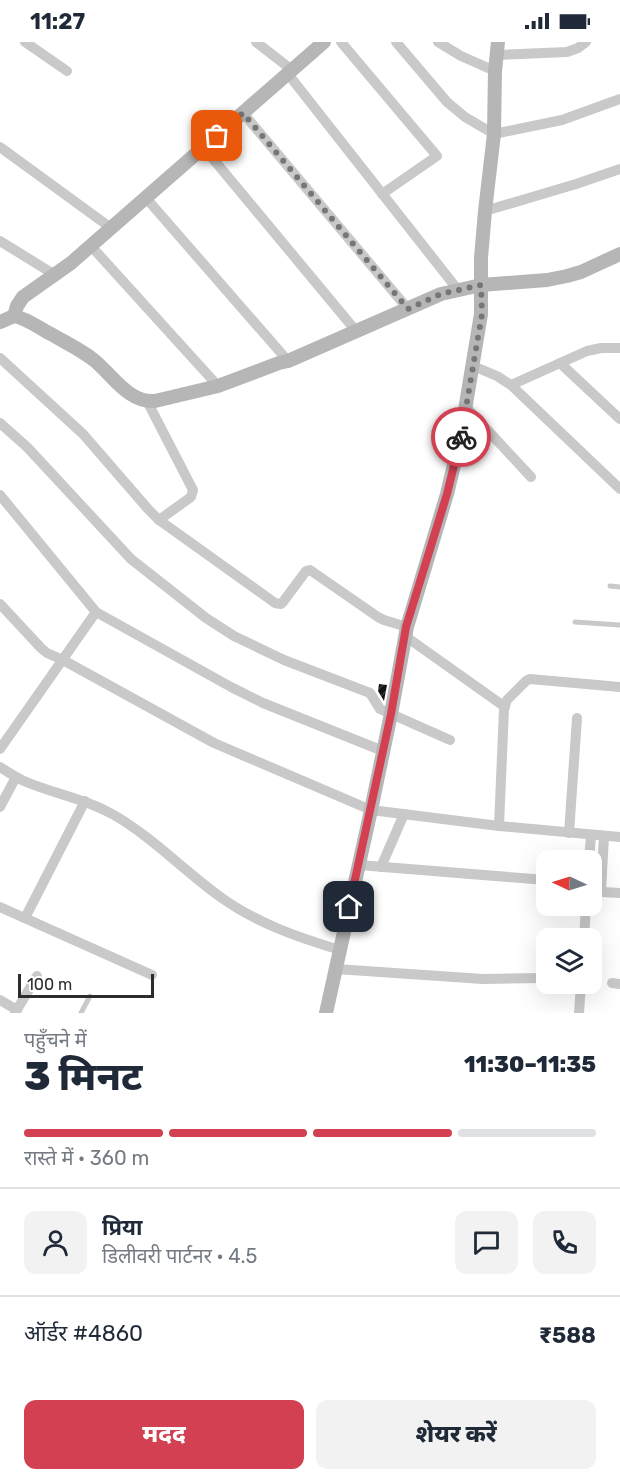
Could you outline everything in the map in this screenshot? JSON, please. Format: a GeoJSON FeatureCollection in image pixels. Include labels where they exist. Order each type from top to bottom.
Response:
{"type":"FeatureCollection","features":[{"type":"Feature","properties":{"kind":"street"},"geometry":{"type":"LineString","coordinates":[[256,42],[290,72],[458,290]]}},
{"type":"Feature","properties":{"kind":"street"},"geometry":{"type":"LineString","coordinates":[[14,316],[23,297],[92,246],[324,42]]}},
{"type":"Feature","properties":{"kind":"street"},"geometry":{"type":"LineString","coordinates":[[341,42],[437,156],[382,194]]}},
{"type":"Feature","properties":{"kind":"street"},"geometry":{"type":"LineString","coordinates":[[396,42],[447,102],[473,123],[494,134],[562,120],[620,99]]}},
{"type":"Feature","properties":{"kind":"street"},"geometry":{"type":"LineString","coordinates":[[438,42],[460,56],[495,71]]}},
{"type":"Feature","properties":{"kind":"street"},"geometry":{"type":"LineString","coordinates":[[326,1013],[371,810],[406,631],[447,494],[466,407],[482,314],[481,285],[485,211],[494,134],[497,48],[567,52],[586,42]]}},
{"type":"Feature","properties":{"kind":"street"},"geometry":{"type":"LineString","coordinates":[[27,43],[68,71]]}},
{"type":"Feature","properties":{"kind":"street"},"geometry":{"type":"LineString","coordinates":[[243,113],[408,309]]}},
{"type":"Feature","properties":{"kind":"street"},"geometry":{"type":"LineString","coordinates":[[0,147],[111,228]]}},
{"type":"Feature","properties":{"kind":"street"},"geometry":{"type":"LineString","coordinates":[[204,148],[356,331]]}},
{"type":"Feature","properties":{"kind":"street"},"geometry":{"type":"LineString","coordinates":[[485,211],[620,169]]}},
{"type":"Feature","properties":{"kind":"street"},"geometry":{"type":"LineString","coordinates":[[146,198],[288,361]]}},
{"type":"Feature","properties":{"kind":"street"},"geometry":{"type":"LineString","coordinates":[[0,241],[55,275]]}},
{"type":"Feature","properties":{"kind":"street"},"geometry":{"type":"LineString","coordinates":[[92,246],[218,386]]}},
{"type":"Feature","properties":{"kind":"street"},"geometry":{"type":"LineString","coordinates":[[0,322],[14,316],[28,321],[94,360],[129,393],[147,401],[155,401],[218,386],[288,361],[441,294],[481,285],[547,280],[567,276],[620,254]]}},
{"type":"Feature","properties":{"kind":"street"},"geometry":{"type":"LineString","coordinates":[[512,385],[594,349],[620,349]]}},
{"type":"Feature","properties":{"kind":"street"},"geometry":{"type":"LineString","coordinates":[[0,358],[83,434],[159,520],[277,604],[283,602],[306,571],[310,570],[378,617],[406,631],[504,707]]}},
{"type":"Feature","properties":{"kind":"street"},"geometry":{"type":"LineString","coordinates":[[560,363],[620,419]]}},
{"type":"Feature","properties":{"kind":"street"},"geometry":{"type":"LineString","coordinates":[[473,366],[512,385],[620,489]]}},
{"type":"Feature","properties":{"kind":"street"},"geometry":{"type":"LineString","coordinates":[[147,401],[193,490],[191,497],[159,520]]}},
{"type":"Feature","properties":{"kind":"street"},"geometry":{"type":"LineString","coordinates":[[466,407],[531,477]]}},
{"type":"Feature","properties":{"kind":"street"},"geometry":{"type":"LineString","coordinates":[[0,423],[27,447],[131,559],[206,618],[234,636],[284,660],[370,693],[380,709],[450,740]]}},
{"type":"Feature","properties":{"kind":"street"},"geometry":{"type":"LineString","coordinates":[[0,495],[96,612],[249,696],[383,751]]}},
{"type":"Feature","properties":{"kind":"street"},"geometry":{"type":"LineString","coordinates":[[0,604],[47,653],[214,743],[371,810],[499,826],[620,837]]}},
{"type":"Feature","properties":{"kind":"street"},"geometry":{"type":"LineString","coordinates":[[0,749],[96,612]]}},
{"type":"Feature","properties":{"kind":"street"},"geometry":{"type":"LineString","coordinates":[[499,826],[504,707],[507,700],[530,679],[620,687]]}},
{"type":"Feature","properties":{"kind":"street"},"geometry":{"type":"LineString","coordinates":[[569,833],[577,718]]}},
{"type":"Feature","properties":{"kind":"street"},"geometry":{"type":"LineString","coordinates":[[0,767],[16,777],[85,801],[114,815],[145,836],[198,881],[242,911],[268,925],[340,950]]}},
{"type":"Feature","properties":{"kind":"street"},"geometry":{"type":"LineString","coordinates":[[0,807],[16,777]]}},
{"type":"Feature","properties":{"kind":"street"},"geometry":{"type":"LineString","coordinates":[[25,918],[85,801]]}},
{"type":"Feature","properties":{"kind":"street"},"geometry":{"type":"LineString","coordinates":[[381,867],[404,814]]}},
{"type":"Feature","properties":{"kind":"street"},"geometry":{"type":"LineString","coordinates":[[590,850],[591,835]]}},
{"type":"Feature","properties":{"kind":"street"},"geometry":{"type":"LineString","coordinates":[[604,836],[601,891],[620,893]]}},
{"type":"Feature","properties":{"kind":"street"},"geometry":{"type":"LineString","coordinates":[[359,865],[536,879]]}},
{"type":"Feature","properties":{"kind":"street"},"geometry":{"type":"LineString","coordinates":[[0,907],[152,975]]}},
{"type":"Feature","properties":{"kind":"street"},"geometry":{"type":"LineString","coordinates":[[336,969],[483,979],[536,978]]}},
{"type":"Feature","properties":{"kind":"street"},"geometry":{"type":"LineString","coordinates":[[0,1000],[16,1011],[37,976]]}},
{"type":"Feature","properties":{"kind":"street"},"geometry":{"type":"LineString","coordinates":[[579,1013],[580,994]]}},
{"type":"Feature","properties":{"kind":"lane"},"geometry":{"type":"LineString","coordinates":[[610,586],[620,586]]}},
{"type":"Feature","properties":{"kind":"lane"},"geometry":{"type":"LineString","coordinates":[[575,622],[620,625]]}},
{"type":"Feature","properties":{"kind":"lane"},"geometry":{"type":"LineString","coordinates":[[81,1013],[90,996]]}},
{"type":"Feature","properties":{"kind":"building"},"geometry":{"type":"Polygon","coordinates":[[[379,684],[387,685],[384,701],[378,691],[379,684]]]}},
{"type":"Feature","properties":{"kind":"way so far"},"geometry":{"type":"LineString","coordinates":[[217,136],[243,113],[408,309],[441,294],[481,285],[482,314],[461,437]]}},
{"type":"Feature","properties":{"kind":"route"},"geometry":{"type":"LineString","coordinates":[[349,907],[391,714],[406,627],[447,494],[461,437]]}}]}
